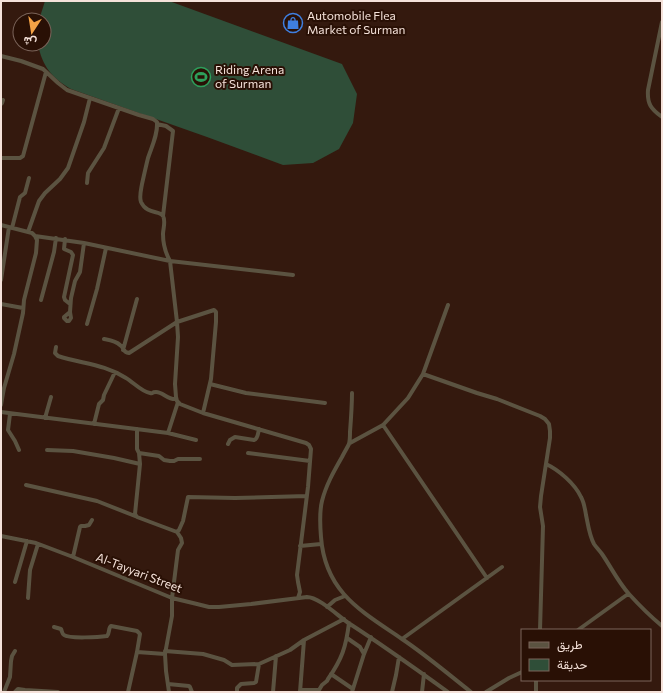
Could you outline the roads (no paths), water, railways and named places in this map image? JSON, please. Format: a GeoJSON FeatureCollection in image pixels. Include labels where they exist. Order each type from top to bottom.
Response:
{"type":"FeatureCollection","features":[{"type":"Feature","properties":{"kind":"street"},"geometry":{"type":"LineString","coordinates":[[662,22],[647,95],[649,103],[662,117]]}},
{"type":"Feature","properties":{"kind":"street"},"geometry":{"type":"LineString","coordinates":[[1,56],[43,69],[67,90],[153,119],[157,124],[166,126],[173,131],[163,217],[163,237],[165,251],[170,260],[178,337],[175,384],[177,401],[168,433]]}},
{"type":"Feature","properties":{"kind":"street"},"geometry":{"type":"LineString","coordinates":[[1,158],[20,158],[23,156],[46,72]]}},
{"type":"Feature","properties":{"kind":"street"},"geometry":{"type":"LineString","coordinates":[[28,232],[39,201],[60,179],[68,168],[84,122],[90,98]]}},
{"type":"Feature","properties":{"kind":"street"},"geometry":{"type":"LineString","coordinates":[[86,183],[88,173],[104,148],[119,108]]}},
{"type":"Feature","properties":{"kind":"street"},"geometry":{"type":"LineString","coordinates":[[157,124],[155,138],[146,165],[140,199],[146,210],[161,214],[163,217]]}},
{"type":"Feature","properties":{"kind":"street"},"geometry":{"type":"LineString","coordinates":[[1,280],[11,227],[20,197],[25,193],[29,178]]}},
{"type":"Feature","properties":{"kind":"street"},"geometry":{"type":"LineString","coordinates":[[1,225],[28,232],[35,236],[65,239],[170,260],[293,275]]}},
{"type":"Feature","properties":{"kind":"street"},"geometry":{"type":"LineString","coordinates":[[1,405],[4,388],[14,354],[24,300],[36,253],[37,240],[35,236]]}},
{"type":"Feature","properties":{"kind":"street"},"geometry":{"type":"LineString","coordinates":[[41,300],[54,252],[56,238]]}},
{"type":"Feature","properties":{"kind":"street"},"geometry":{"type":"LineString","coordinates":[[65,239],[64,249],[74,255],[64,296],[65,300],[70,304]]}},
{"type":"Feature","properties":{"kind":"street"},"geometry":{"type":"LineString","coordinates":[[70,312],[70,304],[75,280],[80,272],[84,243]]}},
{"type":"Feature","properties":{"kind":"street"},"geometry":{"type":"LineString","coordinates":[[87,324],[98,285],[106,248]]}},
{"type":"Feature","properties":{"kind":"street"},"geometry":{"type":"LineString","coordinates":[[123,350],[137,299]]}},
{"type":"Feature","properties":{"kind":"street"},"geometry":{"type":"LineString","coordinates":[[1,304],[23,308]]}},
{"type":"Feature","properties":{"kind":"street"},"geometry":{"type":"LineString","coordinates":[[350,442],[383,425],[408,398],[423,374],[448,305]]}},
{"type":"Feature","properties":{"kind":"street"},"geometry":{"type":"LineString","coordinates":[[104,339],[118,343],[125,352],[129,353],[177,322],[213,310],[215,311],[216,322],[210,384],[203,413]]}},
{"type":"Feature","properties":{"kind":"street"},"geometry":{"type":"LineString","coordinates":[[56,347],[55,353],[58,356],[89,363],[115,372],[129,379],[137,387],[149,393],[156,392],[203,413],[309,445],[311,449],[310,461],[297,579],[300,592],[298,598]]}},
{"type":"Feature","properties":{"kind":"street"},"geometry":{"type":"LineString","coordinates":[[94,424],[99,404],[103,400],[115,372]]}},
{"type":"Feature","properties":{"kind":"street"},"geometry":{"type":"LineString","coordinates":[[423,374],[516,406],[540,416],[549,424],[550,431],[540,507],[543,530],[540,629]]}},
{"type":"Feature","properties":{"kind":"street"},"geometry":{"type":"LineString","coordinates":[[210,384],[252,394],[325,403]]}},
{"type":"Feature","properties":{"kind":"street"},"geometry":{"type":"LineString","coordinates":[[352,393],[350,442],[333,472],[322,501],[320,526],[321,544],[331,577],[345,596],[378,623],[402,639],[471,692]]}},
{"type":"Feature","properties":{"kind":"street"},"geometry":{"type":"LineString","coordinates":[[45,418],[51,397]]}},
{"type":"Feature","properties":{"kind":"street"},"geometry":{"type":"LineString","coordinates":[[1,412],[168,433],[196,440]]}},
{"type":"Feature","properties":{"kind":"street"},"geometry":{"type":"LineString","coordinates":[[10,414],[8,430],[15,441],[18,450]]}},
{"type":"Feature","properties":{"kind":"street"},"geometry":{"type":"LineString","coordinates":[[383,425],[487,578]]}},
{"type":"Feature","properties":{"kind":"street"},"geometry":{"type":"LineString","coordinates":[[135,516],[134,512],[138,490],[140,464],[137,449],[137,429]]}},
{"type":"Feature","properties":{"kind":"street"},"geometry":{"type":"LineString","coordinates":[[228,444],[230,440],[235,437],[254,440],[257,437],[259,429]]}},
{"type":"Feature","properties":{"kind":"street"},"geometry":{"type":"LineString","coordinates":[[47,450],[73,451],[140,464]]}},
{"type":"Feature","properties":{"kind":"street"},"geometry":{"type":"LineString","coordinates":[[139,453],[159,456],[164,460],[170,461],[178,459],[200,459]]}},
{"type":"Feature","properties":{"kind":"street"},"geometry":{"type":"LineString","coordinates":[[248,453],[310,461]]}},
{"type":"Feature","properties":{"kind":"street"},"geometry":{"type":"LineString","coordinates":[[546,464],[562,474],[578,491],[582,497],[590,535],[594,543],[628,594],[662,626]]}},
{"type":"Feature","properties":{"kind":"street"},"geometry":{"type":"LineString","coordinates":[[26,485],[98,501],[176,532],[181,538],[182,543],[178,550],[172,598],[172,616],[165,653],[166,671],[170,692]]}},
{"type":"Feature","properties":{"kind":"street"},"geometry":{"type":"LineString","coordinates":[[176,532],[179,530],[183,521],[188,497],[235,498],[306,496]]}},
{"type":"Feature","properties":{"kind":"street"},"geometry":{"type":"LineString","coordinates":[[73,557],[80,527],[89,525],[92,520]]}},
{"type":"Feature","properties":{"kind":"street","name":"Al-Tayyari Street"},"geometry":{"type":"LineString","coordinates":[[1,536],[38,544],[172,598],[213,607],[298,598],[312,598],[344,618],[348,623]]}},
{"type":"Feature","properties":{"kind":"street"},"geometry":{"type":"LineString","coordinates":[[14,582],[27,541]]}},
{"type":"Feature","properties":{"kind":"street"},"geometry":{"type":"LineString","coordinates":[[28,598],[30,570],[38,544]]}},
{"type":"Feature","properties":{"kind":"street"},"geometry":{"type":"LineString","coordinates":[[300,546],[321,544]]}},
{"type":"Feature","properties":{"kind":"street"},"geometry":{"type":"LineString","coordinates":[[402,639],[502,567]]}},
{"type":"Feature","properties":{"kind":"street"},"geometry":{"type":"LineString","coordinates":[[579,629],[628,594]]}},
{"type":"Feature","properties":{"kind":"street"},"geometry":{"type":"LineString","coordinates":[[327,607],[335,600],[345,596]]}},
{"type":"Feature","properties":{"kind":"street"},"geometry":{"type":"LineString","coordinates":[[137,652],[203,654],[224,660],[232,665],[259,664],[290,650],[304,640],[344,618]]}},
{"type":"Feature","properties":{"kind":"street"},"geometry":{"type":"LineString","coordinates":[[304,640],[300,691],[319,690],[322,685],[326,683],[345,648],[348,623],[371,637],[448,692]]}},
{"type":"Feature","properties":{"kind":"street"},"geometry":{"type":"LineString","coordinates":[[54,627],[61,629],[62,634],[64,635],[76,637],[107,636],[111,626],[137,631],[140,634],[128,692]]}},
{"type":"Feature","properties":{"kind":"street"},"geometry":{"type":"LineString","coordinates":[[331,674],[352,690],[371,637]]}},
{"type":"Feature","properties":{"kind":"street"},"geometry":{"type":"LineString","coordinates":[[347,638],[360,647],[364,654]]}},
{"type":"Feature","properties":{"kind":"street"},"geometry":{"type":"LineString","coordinates":[[4,692],[10,677],[11,660],[15,651]]}},
{"type":"Feature","properties":{"kind":"street"},"geometry":{"type":"LineString","coordinates":[[273,692],[276,656]]}},
{"type":"Feature","properties":{"kind":"street"},"geometry":{"type":"LineString","coordinates":[[392,692],[399,657]]}},
{"type":"Feature","properties":{"kind":"street"},"geometry":{"type":"LineString","coordinates":[[237,692],[237,688],[241,684],[256,682],[259,664]]}},
{"type":"Feature","properties":{"kind":"street"},"geometry":{"type":"LineString","coordinates":[[486,692],[521,672]]}},
{"type":"Feature","properties":{"kind":"street"},"geometry":{"type":"LineString","coordinates":[[422,692],[424,674]]}},
{"type":"Feature","properties":{"kind":"street"},"geometry":{"type":"LineString","coordinates":[[536,681],[536,692]]}},
{"type":"Feature","properties":{"kind":"street"},"geometry":{"type":"LineString","coordinates":[[168,684],[190,686],[192,692]]}},
{"type":"Feature","properties":{"kind":"street"},"geometry":{"type":"LineString","coordinates":[[15,692],[18,689],[58,692]]}},
{"type":"Feature","properties":{"kind":"place","name":"Automobile Flea Market of Surman"},"geometry":{"type":"Point","coordinates":[293,23]}},
{"type":"Feature","properties":{"kind":"place","name":"Riding Arena of Surman"},"geometry":{"type":"Point","coordinates":[201,77]}}]}
